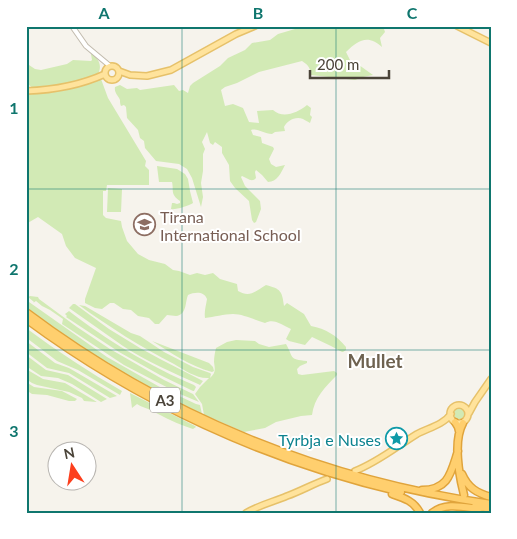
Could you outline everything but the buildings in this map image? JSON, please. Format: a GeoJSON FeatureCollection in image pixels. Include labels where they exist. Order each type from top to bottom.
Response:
{"type":"FeatureCollection","features":[{"type":"Feature","properties":{"kind":"highway","name":"A3"},"geometry":{"type":"LineString","coordinates":[[26,312],[97,361],[158,396],[209,422],[269,447],[367,479],[406,489],[491,504]]}},
{"type":"Feature","properties":{"kind":"highway","name":"A3"},"geometry":{"type":"LineString","coordinates":[[26,319],[93,365],[134,389],[187,417],[240,440],[332,474],[378,487],[487,508]]}},
{"type":"Feature","properties":{"kind":"highway"},"geometry":{"type":"LineString","coordinates":[[454,421],[459,431]]}},
{"type":"Feature","properties":{"kind":"highway"},"geometry":{"type":"LineString","coordinates":[[463,423],[459,431],[458,451],[464,495]]}},
{"type":"Feature","properties":{"kind":"highway","name":"A3"},"geometry":{"type":"LineString","coordinates":[[406,489],[423,490],[442,484],[452,473],[458,451]]}},
{"type":"Feature","properties":{"kind":"highway"},"geometry":{"type":"LineString","coordinates":[[459,464],[462,476],[470,488],[491,497]]}},
{"type":"Feature","properties":{"kind":"highway"},"geometry":{"type":"LineString","coordinates":[[378,487],[380,490],[410,501],[416,505],[420,513]]}},
{"type":"Feature","properties":{"kind":"highway"},"geometry":{"type":"LineString","coordinates":[[432,513],[444,506],[487,508]]}},
{"type":"Feature","properties":{"kind":"main road"},"geometry":{"type":"LineString","coordinates":[[119,73],[146,76],[171,70],[236,34],[255,26]]}},
{"type":"Feature","properties":{"kind":"main road"},"geometry":{"type":"LineString","coordinates":[[457,26],[491,44]]}},
{"type":"Feature","properties":{"kind":"main road"},"geometry":{"type":"LineString","coordinates":[[26,91],[52,89],[96,78],[114,66],[119,73]]}},
{"type":"Feature","properties":{"kind":"main road"},"geometry":{"type":"LineString","coordinates":[[107,72],[111,80],[119,73]]}},
{"type":"Feature","properties":{"kind":"main road"},"geometry":{"type":"LineString","coordinates":[[443,421],[463,423],[491,379]]}},
{"type":"Feature","properties":{"kind":"main road"},"geometry":{"type":"LineString","coordinates":[[355,471],[448,418],[455,406],[469,406],[475,402]]}},
{"type":"Feature","properties":{"kind":"main road"},"geometry":{"type":"LineString","coordinates":[[464,407],[468,413]]}},
{"type":"Feature","properties":{"kind":"main road"},"geometry":{"type":"LineString","coordinates":[[450,414],[454,421]]}},
{"type":"Feature","properties":{"kind":"main road"},"geometry":{"type":"LineString","coordinates":[[246,513],[258,506],[327,479]]}},
{"type":"Feature","properties":{"kind":"street"},"geometry":{"type":"LineString","coordinates":[[72,26],[86,46],[103,60],[107,72]]}},
{"type":"Feature","properties":{"kind":"green space"},"geometry":{"type":"Polygon","coordinates":[[[300,26],[381,26],[385,32],[380,38],[382,47],[372,41],[363,40],[346,52],[353,66],[359,65],[373,75],[355,80],[311,75],[308,66],[302,61],[259,72],[221,90],[225,106],[233,104],[243,108],[249,122],[259,123],[257,111],[273,110],[281,114],[290,114],[307,105],[311,108],[310,115],[312,117],[310,123],[300,118],[292,120],[284,127],[285,131],[272,134],[251,130],[253,135],[261,137],[262,143],[273,147],[274,149],[269,159],[271,164],[276,167],[285,165],[278,176],[271,182],[268,182],[256,170],[256,178],[254,179],[241,177],[245,186],[260,201],[261,209],[254,223],[249,201],[230,181],[229,165],[222,153],[222,147],[215,142],[213,145],[210,143],[207,132],[202,142],[205,149],[201,183],[203,197],[201,207],[192,178],[187,169],[179,164],[156,161],[145,148],[144,141],[140,138],[138,130],[127,118],[126,107],[120,104],[115,87],[120,85],[127,89],[137,88],[140,90],[174,85],[179,91],[183,90],[188,93],[193,83],[220,66],[228,58],[245,50],[252,43],[270,40],[278,34],[300,26]]]}},
{"type":"Feature","properties":{"kind":"green space"},"geometry":{"type":"Polygon","coordinates":[[[91,54],[95,56],[100,64],[96,76],[50,88],[33,88],[26,83],[26,63],[35,69],[41,70],[67,64],[73,60],[91,61],[91,54]]]}},
{"type":"Feature","properties":{"kind":"green space"},"geometry":{"type":"Polygon","coordinates":[[[101,79],[108,98],[146,161],[145,166],[149,170],[149,185],[107,185],[106,191],[103,191],[103,215],[106,218],[121,221],[127,241],[138,254],[149,260],[165,264],[173,270],[190,275],[213,273],[220,279],[237,284],[238,291],[246,294],[253,293],[266,285],[275,288],[280,291],[284,306],[287,303],[304,314],[311,326],[334,336],[346,347],[346,350],[342,352],[312,337],[305,345],[289,341],[286,339],[291,329],[272,321],[265,323],[237,314],[205,318],[207,299],[206,296],[199,293],[188,295],[185,308],[180,315],[167,315],[159,324],[155,324],[149,318],[138,316],[131,310],[123,309],[114,303],[110,303],[102,309],[85,303],[96,268],[75,258],[66,246],[62,234],[38,217],[26,224],[26,92],[50,93],[101,79]]]}},
{"type":"Feature","properties":{"kind":"green space"},"geometry":{"type":"Polygon","coordinates":[[[157,166],[177,169],[185,174],[188,179],[193,203],[182,208],[171,209],[172,203],[177,204],[180,201],[174,194],[172,182],[159,182],[157,166]]]}},
{"type":"Feature","properties":{"kind":"green space"},"geometry":{"type":"Polygon","coordinates":[[[108,188],[122,189],[121,212],[107,212],[108,188]]]}},
{"type":"Feature","properties":{"kind":"green space"},"geometry":{"type":"Polygon","coordinates":[[[26,297],[29,302],[107,357],[158,386],[200,405],[202,414],[183,406],[183,404],[122,372],[63,335],[26,308],[26,297]]]}},
{"type":"Feature","properties":{"kind":"green space"},"geometry":{"type":"Polygon","coordinates":[[[28,297],[38,297],[110,349],[164,380],[193,394],[199,402],[124,365],[62,324],[63,319],[50,310],[36,301],[33,303],[28,297]]]}},
{"type":"Feature","properties":{"kind":"green space"},"geometry":{"type":"Polygon","coordinates":[[[73,304],[140,348],[203,381],[200,385],[160,367],[123,346],[69,308],[73,304]]]}},
{"type":"Feature","properties":{"kind":"green space"},"geometry":{"type":"Polygon","coordinates":[[[79,305],[85,306],[131,333],[140,336],[164,352],[193,367],[210,373],[210,378],[215,371],[216,348],[236,340],[255,341],[269,347],[286,344],[292,357],[307,361],[307,363],[297,369],[298,374],[334,371],[337,375],[324,388],[315,403],[312,415],[276,422],[265,428],[244,432],[204,415],[202,404],[195,394],[209,378],[191,374],[149,351],[79,305]]]}},
{"type":"Feature","properties":{"kind":"green space"},"geometry":{"type":"Polygon","coordinates":[[[69,311],[129,352],[161,370],[194,385],[196,387],[194,391],[119,352],[66,317],[65,314],[69,311]]]}},
{"type":"Feature","properties":{"kind":"green space"},"geometry":{"type":"Polygon","coordinates":[[[26,328],[73,361],[122,391],[120,395],[78,370],[57,361],[26,337],[26,328]]]}},
{"type":"Feature","properties":{"kind":"green space"},"geometry":{"type":"Polygon","coordinates":[[[26,341],[55,363],[69,368],[117,396],[110,398],[69,373],[47,368],[26,352],[26,341]]]}},
{"type":"Feature","properties":{"kind":"green space"},"geometry":{"type":"Polygon","coordinates":[[[152,341],[209,363],[214,371],[212,372],[188,363],[152,341]]]}},
{"type":"Feature","properties":{"kind":"green space"},"geometry":{"type":"Polygon","coordinates":[[[26,355],[46,370],[68,375],[107,399],[101,402],[72,384],[58,378],[41,376],[26,366],[26,355]]]}},
{"type":"Feature","properties":{"kind":"green space"},"geometry":{"type":"Polygon","coordinates":[[[26,369],[43,379],[65,383],[97,402],[84,401],[82,398],[69,392],[32,383],[26,379],[26,369]]]}},
{"type":"Feature","properties":{"kind":"green space"},"geometry":{"type":"Polygon","coordinates":[[[26,382],[34,387],[62,391],[77,399],[69,401],[47,395],[32,394],[26,390],[26,382]]]}},
{"type":"Feature","properties":{"kind":"green space"},"geometry":{"type":"Polygon","coordinates":[[[130,393],[196,427],[193,429],[182,425],[137,404],[132,408],[130,393]]]}},
{"type":"Feature","properties":{"kind":"green space"},"geometry":{"type":"Polygon","coordinates":[[[457,407],[463,407],[467,414],[463,421],[457,421],[453,417],[453,411],[457,407]]]}},
{"type":"Feature","properties":{"kind":"place","name":"Tirana International School"},"geometry":{"type":"Point","coordinates":[144,225]}},
{"type":"Feature","properties":{"kind":"place","name":"Tyrbja e Nuses"},"geometry":{"type":"Point","coordinates":[397,439]}},
{"type":"Feature","properties":{"kind":"district","name":"Mullet"},"geometry":{"type":"Point","coordinates":[375,360]}}]}
